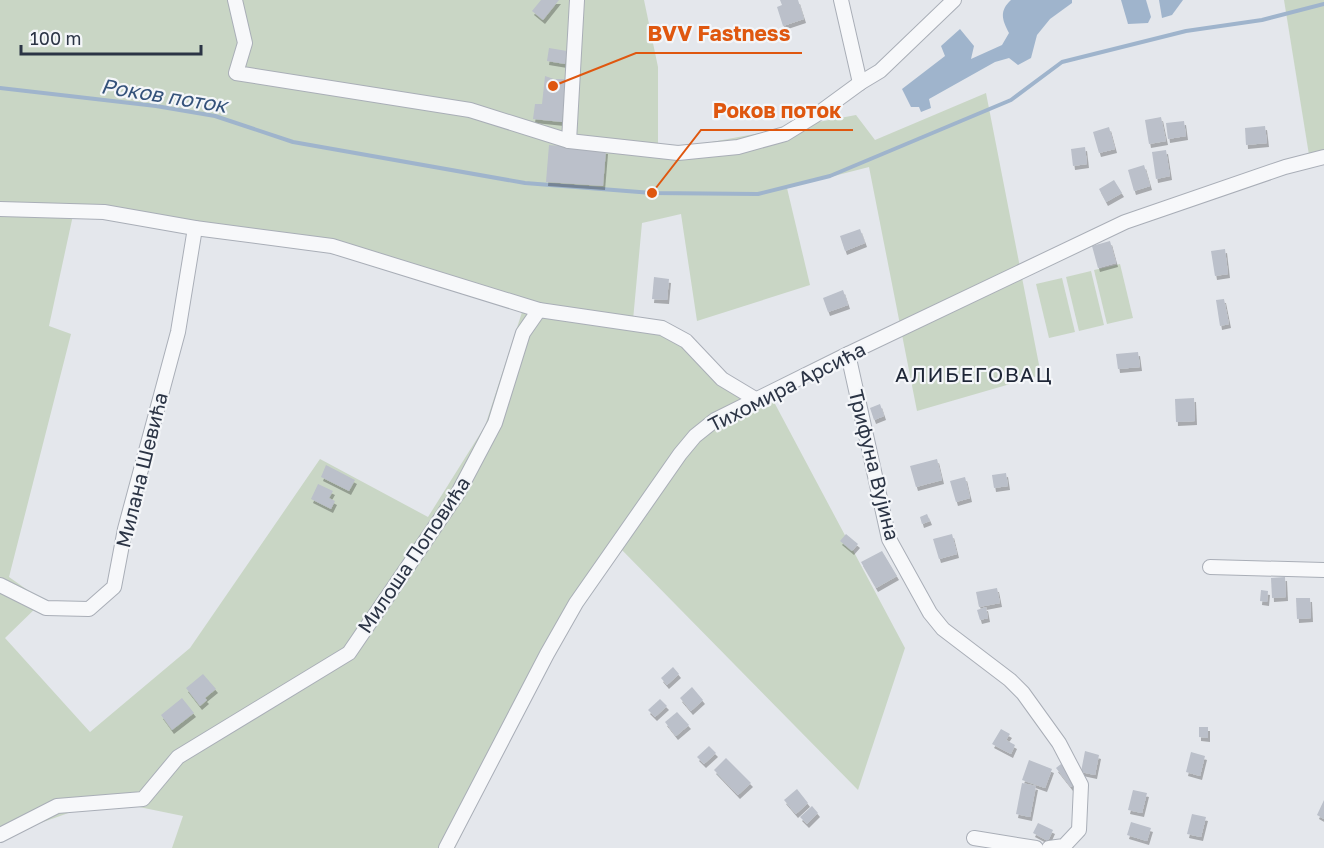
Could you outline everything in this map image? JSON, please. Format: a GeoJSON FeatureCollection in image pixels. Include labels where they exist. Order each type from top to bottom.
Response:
{"type":"FeatureCollection","features":[{"type":"Feature","properties":{"kind":"street"},"geometry":{"type":"LineString","coordinates":[[235,0],[245,43],[236,73],[470,110],[569,141],[678,153],[738,147],[785,134],[880,72],[954,0]]}},
{"type":"Feature","properties":{"kind":"street"},"geometry":{"type":"LineString","coordinates":[[569,141],[577,0]]}},
{"type":"Feature","properties":{"kind":"street"},"geometry":{"type":"LineString","coordinates":[[841,0],[860,83]]}},
{"type":"Feature","properties":{"kind":"street","name":"Тихомира Арсића"},"geometry":{"type":"LineString","coordinates":[[446,848],[576,603],[680,454],[695,436],[715,420],[1125,222],[1285,167],[1324,157]]}},
{"type":"Feature","properties":{"kind":"street"},"geometry":{"type":"LineString","coordinates":[[0,209],[104,212],[195,228],[332,246],[539,310],[662,328],[686,341],[722,379],[757,400]]}},
{"type":"Feature","properties":{"kind":"street","name":"Милана Шевића"},"geometry":{"type":"LineString","coordinates":[[0,585],[46,608],[89,609],[114,587],[125,529],[178,332],[195,228]]}},
{"type":"Feature","properties":{"kind":"street","name":"Милоша Поповића"},"geometry":{"type":"LineString","coordinates":[[0,835],[57,806],[143,799],[178,757],[349,653],[458,493],[495,423],[523,333],[539,310]]}},
{"type":"Feature","properties":{"kind":"street","name":"Трифуна Вујина"},"geometry":{"type":"LineString","coordinates":[[848,354],[889,539],[930,613],[943,629],[1010,680],[1023,693],[1059,743],[1081,785],[1079,830],[1064,846],[1049,848]]}},
{"type":"Feature","properties":{"kind":"street"},"geometry":{"type":"LineString","coordinates":[[1210,567],[1324,570]]}},
{"type":"Feature","properties":{"kind":"street"},"geometry":{"type":"LineString","coordinates":[[974,838],[1036,848]]}},
{"type":"Feature","properties":{"kind":"green space"},"geometry":{"type":"Polygon","coordinates":[[[0,0],[644,0],[658,67],[658,152],[856,115],[875,140],[986,93],[1041,375],[917,411],[869,167],[787,188],[810,285],[697,321],[681,214],[642,223],[633,320],[683,333],[748,399],[774,402],[905,648],[858,790],[619,547],[551,655],[455,848],[172,848],[183,816],[105,800],[15,832],[0,843],[0,0]],[[75,206],[49,326],[71,334],[9,577],[43,601],[5,638],[90,732],[190,648],[320,459],[428,517],[485,426],[524,306],[336,244],[75,206]]]}},
{"type":"Feature","properties":{"kind":"green space"},"geometry":{"type":"Polygon","coordinates":[[[1284,0],[1324,0],[1324,151],[1309,155],[1284,0]]]}},
{"type":"Feature","properties":{"kind":"green space"},"geometry":{"type":"Polygon","coordinates":[[[1120,264],[1133,318],[1107,324],[1094,270],[1120,264]]]}},
{"type":"Feature","properties":{"kind":"green space"},"geometry":{"type":"Polygon","coordinates":[[[1091,271],[1104,325],[1079,331],[1066,277],[1091,271]]]}},
{"type":"Feature","properties":{"kind":"green space"},"geometry":{"type":"Polygon","coordinates":[[[1062,278],[1075,332],[1049,338],[1036,284],[1062,278]]]}},
{"type":"Feature","properties":{"kind":"water"},"geometry":{"type":"Polygon","coordinates":[[[1011,0],[1072,0],[1072,3],[1050,19],[1037,35],[1031,58],[1018,65],[1009,58],[995,62],[929,99],[931,108],[921,112],[919,107],[911,107],[902,89],[945,56],[941,46],[960,29],[974,46],[971,59],[1002,45],[1009,33],[1003,20],[1003,12],[1011,0]]]}},
{"type":"Feature","properties":{"kind":"water"},"geometry":{"type":"Polygon","coordinates":[[[1121,0],[1146,0],[1151,17],[1148,23],[1128,24],[1121,0]]]}},
{"type":"Feature","properties":{"kind":"water"},"geometry":{"type":"Polygon","coordinates":[[[1159,0],[1183,0],[1172,15],[1162,18],[1159,0]]]}},
{"type":"Feature","properties":{"kind":"building"},"geometry":{"type":"Polygon","coordinates":[[[541,0],[559,0],[543,20],[532,11],[541,0]]]}},
{"type":"Feature","properties":{"kind":"building"},"geometry":{"type":"Polygon","coordinates":[[[780,0],[798,0],[804,19],[783,26],[777,7],[782,5],[780,0]]]}},
{"type":"Feature","properties":{"kind":"building"},"geometry":{"type":"Polygon","coordinates":[[[549,48],[567,51],[565,64],[547,61],[549,48]]]}},
{"type":"Feature","properties":{"kind":"building"},"geometry":{"type":"Polygon","coordinates":[[[545,76],[567,79],[562,122],[533,119],[535,104],[542,104],[545,76]]]}},
{"type":"Feature","properties":{"kind":"building"},"geometry":{"type":"Polygon","coordinates":[[[1161,117],[1166,141],[1149,144],[1145,120],[1161,117]]]}},
{"type":"Feature","properties":{"kind":"building"},"geometry":{"type":"Polygon","coordinates":[[[1184,121],[1186,136],[1168,139],[1166,123],[1184,121]]]}},
{"type":"Feature","properties":{"kind":"building"},"geometry":{"type":"Polygon","coordinates":[[[1265,126],[1267,143],[1246,145],[1245,128],[1265,126]]]}},
{"type":"Feature","properties":{"kind":"building"},"geometry":{"type":"Polygon","coordinates":[[[1109,127],[1115,149],[1099,153],[1093,132],[1109,127]]]}},
{"type":"Feature","properties":{"kind":"building"},"geometry":{"type":"Polygon","coordinates":[[[549,145],[606,150],[603,186],[546,182],[549,145]]]}},
{"type":"Feature","properties":{"kind":"building"},"geometry":{"type":"Polygon","coordinates":[[[1085,147],[1087,164],[1073,166],[1071,149],[1085,147]]]}},
{"type":"Feature","properties":{"kind":"building"},"geometry":{"type":"Polygon","coordinates":[[[1166,150],[1170,176],[1156,179],[1152,152],[1166,150]]]}},
{"type":"Feature","properties":{"kind":"building"},"geometry":{"type":"Polygon","coordinates":[[[1144,165],[1150,186],[1134,191],[1128,170],[1144,165]]]}},
{"type":"Feature","properties":{"kind":"building"},"geometry":{"type":"Polygon","coordinates":[[[1114,180],[1122,193],[1106,202],[1099,189],[1114,180]]]}},
{"type":"Feature","properties":{"kind":"building"},"geometry":{"type":"Polygon","coordinates":[[[860,229],[865,243],[845,251],[840,236],[860,229]]]}},
{"type":"Feature","properties":{"kind":"building"},"geometry":{"type":"Polygon","coordinates":[[[1110,241],[1116,263],[1098,268],[1092,246],[1110,241]]]}},
{"type":"Feature","properties":{"kind":"building"},"geometry":{"type":"Polygon","coordinates":[[[1225,249],[1228,274],[1215,276],[1211,251],[1225,249]]]}},
{"type":"Feature","properties":{"kind":"building"},"geometry":{"type":"Polygon","coordinates":[[[654,277],[669,279],[667,300],[652,299],[654,277]]]}},
{"type":"Feature","properties":{"kind":"building"},"geometry":{"type":"Polygon","coordinates":[[[843,290],[848,305],[828,312],[823,298],[843,290]]]}},
{"type":"Feature","properties":{"kind":"building"},"geometry":{"type":"Polygon","coordinates":[[[1224,299],[1229,324],[1220,326],[1216,300],[1224,299]]]}},
{"type":"Feature","properties":{"kind":"building"},"geometry":{"type":"Polygon","coordinates":[[[1138,352],[1140,367],[1118,369],[1116,354],[1138,352]]]}},
{"type":"Feature","properties":{"kind":"building"},"geometry":{"type":"Polygon","coordinates":[[[1194,398],[1195,421],[1176,422],[1175,399],[1194,398]]]}},
{"type":"Feature","properties":{"kind":"building"},"geometry":{"type":"Polygon","coordinates":[[[880,404],[884,416],[874,420],[870,408],[880,404]]]}},
{"type":"Feature","properties":{"kind":"building"},"geometry":{"type":"Polygon","coordinates":[[[937,459],[942,480],[916,487],[910,466],[937,459]]]}},
{"type":"Feature","properties":{"kind":"building"},"geometry":{"type":"Polygon","coordinates":[[[326,465],[355,480],[349,491],[321,477],[326,465]]]}},
{"type":"Feature","properties":{"kind":"building"},"geometry":{"type":"Polygon","coordinates":[[[1006,473],[1008,486],[994,488],[992,475],[1006,473]]]}},
{"type":"Feature","properties":{"kind":"building"},"geometry":{"type":"Polygon","coordinates":[[[965,477],[970,498],[956,502],[950,481],[965,477]]]}},
{"type":"Feature","properties":{"kind":"building"},"geometry":{"type":"Polygon","coordinates":[[[318,484],[333,491],[329,498],[335,501],[331,509],[311,499],[318,484]]]}},
{"type":"Feature","properties":{"kind":"building"},"geometry":{"type":"Polygon","coordinates":[[[927,514],[930,521],[922,524],[920,517],[927,514]]]}},
{"type":"Feature","properties":{"kind":"building"},"geometry":{"type":"Polygon","coordinates":[[[846,534],[858,544],[852,551],[840,541],[846,534]]]}},
{"type":"Feature","properties":{"kind":"building"},"geometry":{"type":"Polygon","coordinates":[[[952,534],[957,554],[939,559],[933,539],[952,534]]]}},
{"type":"Feature","properties":{"kind":"building"},"geometry":{"type":"Polygon","coordinates":[[[882,551],[897,576],[876,588],[861,562],[882,551]]]}},
{"type":"Feature","properties":{"kind":"building"},"geometry":{"type":"Polygon","coordinates":[[[1285,577],[1286,597],[1272,598],[1271,578],[1285,577]]]}},
{"type":"Feature","properties":{"kind":"building"},"geometry":{"type":"Polygon","coordinates":[[[997,588],[1000,603],[979,607],[976,592],[997,588]]]}},
{"type":"Feature","properties":{"kind":"building"},"geometry":{"type":"Polygon","coordinates":[[[1261,590],[1268,591],[1267,602],[1260,601],[1261,590]]]}},
{"type":"Feature","properties":{"kind":"building"},"geometry":{"type":"Polygon","coordinates":[[[1296,598],[1310,598],[1311,618],[1297,619],[1296,598]]]}},
{"type":"Feature","properties":{"kind":"building"},"geometry":{"type":"Polygon","coordinates":[[[986,607],[988,618],[980,620],[977,610],[986,607]]]}},
{"type":"Feature","properties":{"kind":"building"},"geometry":{"type":"Polygon","coordinates":[[[673,667],[679,674],[667,685],[661,678],[673,667]]]}},
{"type":"Feature","properties":{"kind":"building"},"geometry":{"type":"Polygon","coordinates":[[[203,674],[216,689],[205,698],[207,700],[200,706],[186,688],[203,674]]]}},
{"type":"Feature","properties":{"kind":"building"},"geometry":{"type":"Polygon","coordinates":[[[692,687],[703,700],[691,711],[680,698],[692,687]]]}},
{"type":"Feature","properties":{"kind":"building"},"geometry":{"type":"Polygon","coordinates":[[[182,698],[194,713],[172,730],[161,715],[182,698]]]}},
{"type":"Feature","properties":{"kind":"building"},"geometry":{"type":"Polygon","coordinates":[[[660,699],[667,706],[655,717],[648,710],[660,699]]]}},
{"type":"Feature","properties":{"kind":"building"},"geometry":{"type":"Polygon","coordinates":[[[677,712],[689,725],[676,736],[665,722],[677,712]]]}},
{"type":"Feature","properties":{"kind":"building"},"geometry":{"type":"Polygon","coordinates":[[[1199,727],[1208,727],[1208,738],[1199,737],[1199,727]]]}},
{"type":"Feature","properties":{"kind":"building"},"geometry":{"type":"Polygon","coordinates":[[[1001,729],[1010,734],[1006,740],[1015,745],[1011,754],[992,744],[1001,729]]]}},
{"type":"Feature","properties":{"kind":"building"},"geometry":{"type":"Polygon","coordinates":[[[709,746],[716,753],[704,764],[697,757],[709,746]]]}},
{"type":"Feature","properties":{"kind":"building"},"geometry":{"type":"Polygon","coordinates":[[[1085,751],[1099,755],[1095,775],[1081,772],[1085,751]]]}},
{"type":"Feature","properties":{"kind":"building"},"geometry":{"type":"Polygon","coordinates":[[[1191,752],[1205,756],[1200,776],[1186,772],[1191,752]]]}},
{"type":"Feature","properties":{"kind":"building"},"geometry":{"type":"Polygon","coordinates":[[[726,758],[751,783],[738,795],[714,770],[726,758]]]}},
{"type":"Feature","properties":{"kind":"building"},"geometry":{"type":"Polygon","coordinates":[[[1029,760],[1052,769],[1045,788],[1022,780],[1029,760]]]}},
{"type":"Feature","properties":{"kind":"building"},"geometry":{"type":"Polygon","coordinates":[[[1061,764],[1076,783],[1071,787],[1056,768],[1061,764]]]}},
{"type":"Feature","properties":{"kind":"building"},"geometry":{"type":"Polygon","coordinates":[[[1022,783],[1036,786],[1030,817],[1016,814],[1022,783]]]}},
{"type":"Feature","properties":{"kind":"building"},"geometry":{"type":"Polygon","coordinates":[[[797,789],[808,803],[796,814],[784,800],[797,789]]]}},
{"type":"Feature","properties":{"kind":"building"},"geometry":{"type":"Polygon","coordinates":[[[1133,790],[1147,793],[1142,813],[1128,810],[1133,790]]]}},
{"type":"Feature","properties":{"kind":"building"},"geometry":{"type":"Polygon","coordinates":[[[1324,800],[1324,819],[1317,815],[1324,800]]]}},
{"type":"Feature","properties":{"kind":"building"},"geometry":{"type":"Polygon","coordinates":[[[812,806],[818,813],[807,824],[800,817],[812,806]]]}},
{"type":"Feature","properties":{"kind":"building"},"geometry":{"type":"Polygon","coordinates":[[[1192,814],[1206,817],[1201,837],[1187,834],[1192,814]]]}},
{"type":"Feature","properties":{"kind":"building"},"geometry":{"type":"Polygon","coordinates":[[[1131,822],[1151,828],[1147,841],[1127,835],[1131,822]]]}},
{"type":"Feature","properties":{"kind":"building"},"geometry":{"type":"Polygon","coordinates":[[[1038,823],[1053,830],[1048,841],[1033,833],[1038,823]]]}},
{"type":"Feature","properties":{"kind":"waterway","name":"Роков поток"},"geometry":{"type":"LineString","coordinates":[[0,88],[156,106],[215,116],[293,142],[525,183],[652,193],[758,194],[830,176],[1011,100],[1062,62],[1186,31],[1262,20],[1324,4]]}},
{"type":"Feature","properties":{"kind":"place","name":"BVV Fastness"},"geometry":{"type":"Point","coordinates":[553,86]}},
{"type":"Feature","properties":{"kind":"place","name":"Роков поток"},"geometry":{"type":"Point","coordinates":[652,193]}},
{"type":"Feature","properties":{"kind":"district","name":"АЛИБЕГОВАЦ"},"geometry":{"type":"Point","coordinates":[974,375]}}]}
